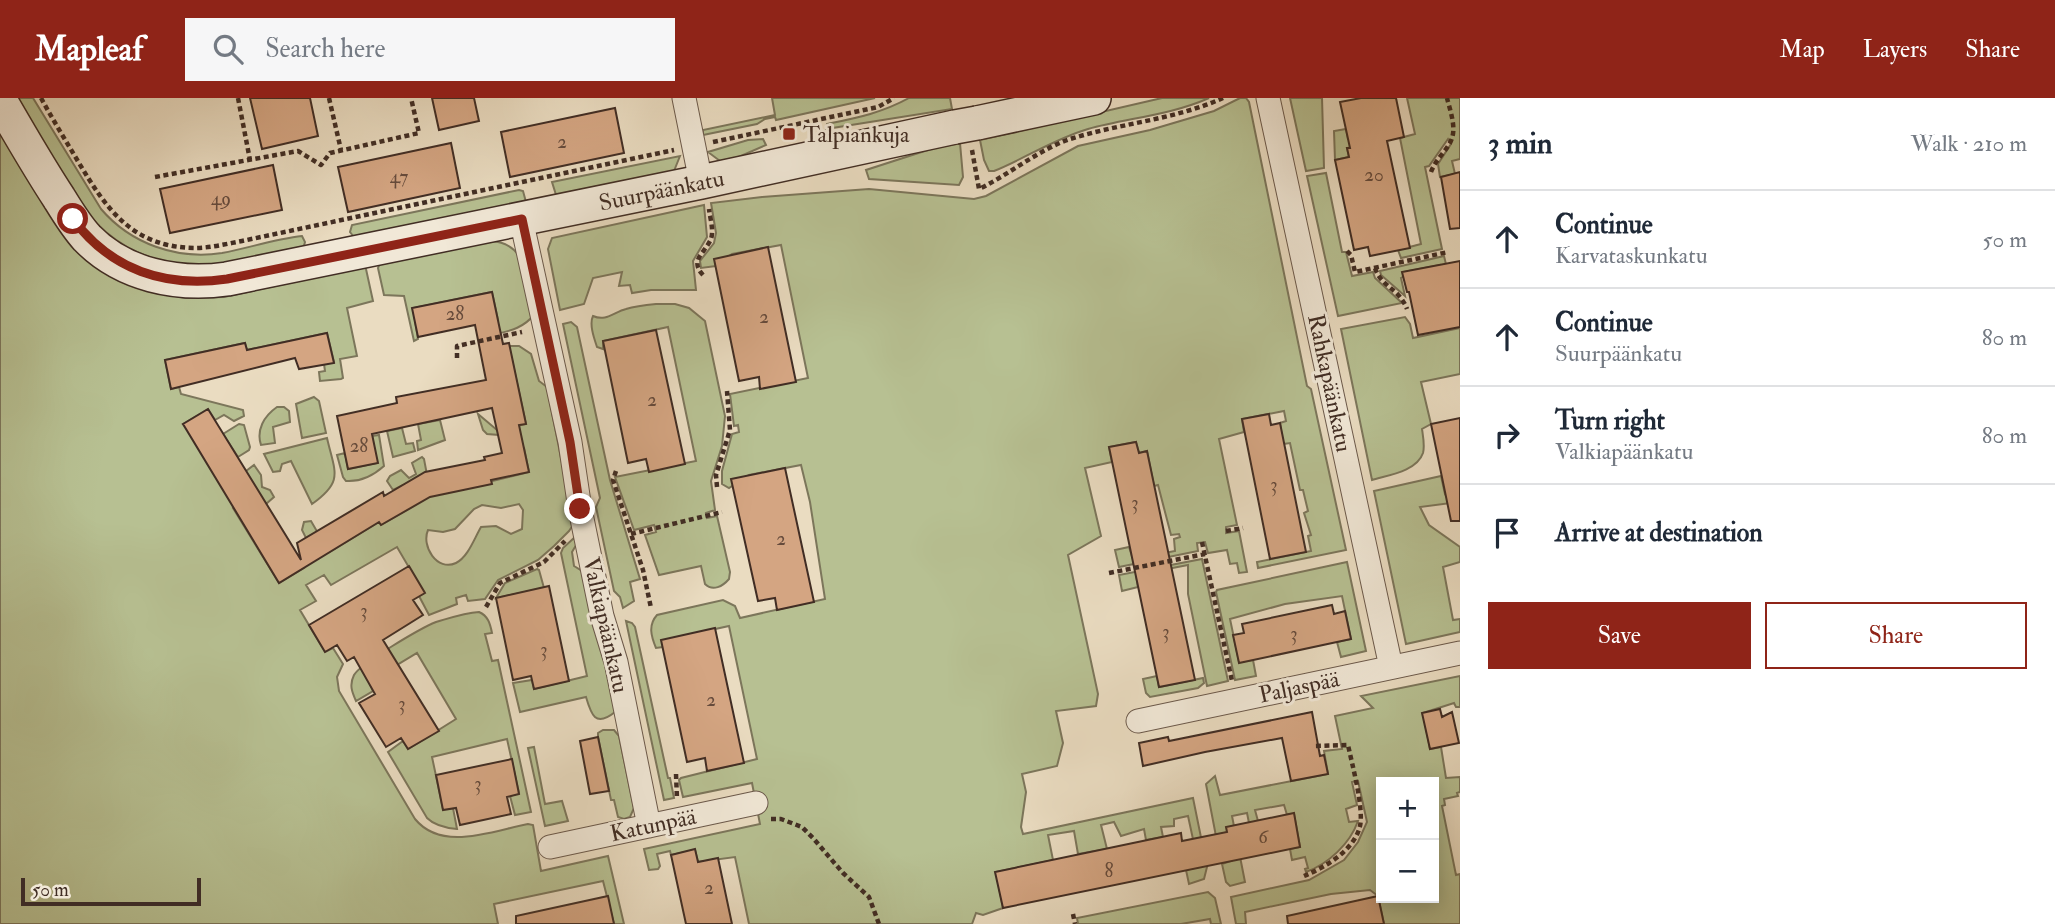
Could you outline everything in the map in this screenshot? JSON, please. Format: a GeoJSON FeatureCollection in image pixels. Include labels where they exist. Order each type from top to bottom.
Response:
{"type":"FeatureCollection","features":[{"type":"Feature","properties":{"kind":"street"},"geometry":{"type":"LineString","coordinates":[[684,98],[704,191]]}},
{"type":"Feature","properties":{"kind":"street","name":"Rahkapäänkatu"},"geometry":{"type":"LineString","coordinates":[[1268,98],[1391,667]]}},
{"type":"Feature","properties":{"kind":"street","name":"Suurpäänkatu"},"geometry":{"type":"LineString","coordinates":[[0,100],[86,237],[102,251],[146,274],[190,282],[227,279],[522,219],[704,191],[966,125],[1082,99]]}},
{"type":"Feature","properties":{"kind":"street","name":"Valkiapäänkatu"},"geometry":{"type":"LineString","coordinates":[[522,219],[570,442],[583,526],[602,616],[616,662],[649,826]]}},
{"type":"Feature","properties":{"kind":"street","name":"Paljaspää"},"geometry":{"type":"LineString","coordinates":[[1138,721],[1460,653]]}},
{"type":"Feature","properties":{"kind":"street","name":"Katunpää"},"geometry":{"type":"LineString","coordinates":[[550,847],[649,826],[758,811]]}},
{"type":"Feature","properties":{"kind":"path"},"geometry":{"type":"LineString","coordinates":[[41,98],[96,191],[117,218],[139,234],[180,247],[212,247],[242,241],[878,107],[894,98]]}},
{"type":"Feature","properties":{"kind":"path"},"geometry":{"type":"LineString","coordinates":[[238,98],[250,160]]}},
{"type":"Feature","properties":{"kind":"path"},"geometry":{"type":"LineString","coordinates":[[329,98],[341,150]]}},
{"type":"Feature","properties":{"kind":"path"},"geometry":{"type":"LineString","coordinates":[[155,177],[298,151],[321,165],[330,153],[419,133],[411,98]]}},
{"type":"Feature","properties":{"kind":"path"},"geometry":{"type":"LineString","coordinates":[[979,188],[1066,141],[1090,133],[1184,113],[1223,98]]}},
{"type":"Feature","properties":{"kind":"path"},"geometry":{"type":"LineString","coordinates":[[1431,172],[1436,160],[1453,137],[1453,123],[1447,98]]}},
{"type":"Feature","properties":{"kind":"path"},"geometry":{"type":"LineString","coordinates":[[703,275],[697,264],[712,233],[704,191]]}},
{"type":"Feature","properties":{"kind":"path"},"geometry":{"type":"LineString","coordinates":[[1348,251],[1355,272],[1448,252]]}},
{"type":"Feature","properties":{"kind":"path"},"geometry":{"type":"LineString","coordinates":[[1375,268],[1384,282],[1403,298],[1407,309]]}},
{"type":"Feature","properties":{"kind":"path"},"geometry":{"type":"LineString","coordinates":[[457,358],[457,346],[507,335]]}},
{"type":"Feature","properties":{"kind":"path"},"geometry":{"type":"LineString","coordinates":[[717,487],[716,475],[730,430],[727,391]]}},
{"type":"Feature","properties":{"kind":"path"},"geometry":{"type":"LineString","coordinates":[[730,430],[739,429]]}},
{"type":"Feature","properties":{"kind":"path"},"geometry":{"type":"LineString","coordinates":[[615,471],[612,480],[643,570],[651,608]]}},
{"type":"Feature","properties":{"kind":"path"},"geometry":{"type":"LineString","coordinates":[[631,534],[722,512]]}},
{"type":"Feature","properties":{"kind":"path"},"geometry":{"type":"LineString","coordinates":[[486,607],[500,583],[544,562],[574,531],[583,526]]}},
{"type":"Feature","properties":{"kind":"path"},"geometry":{"type":"LineString","coordinates":[[1226,531],[1243,528]]}},
{"type":"Feature","properties":{"kind":"path"},"geometry":{"type":"LineString","coordinates":[[1202,542],[1233,685]]}},
{"type":"Feature","properties":{"kind":"path"},"geometry":{"type":"LineString","coordinates":[[1109,573],[1205,554]]}},
{"type":"Feature","properties":{"kind":"path"},"geometry":{"type":"LineString","coordinates":[[1304,876],[1326,866],[1349,846],[1360,828],[1361,816],[1348,745],[1314,746]]}},
{"type":"Feature","properties":{"kind":"path"},"geometry":{"type":"LineString","coordinates":[[676,774],[678,803]]}},
{"type":"Feature","properties":{"kind":"path"},"geometry":{"type":"LineString","coordinates":[[758,811],[802,827],[843,873],[869,897],[879,924]]}},
{"type":"Feature","properties":{"kind":"path"},"geometry":{"type":"LineString","coordinates":[[1073,914],[1075,924]]}},
{"type":"Feature","properties":{"kind":"green space"},"geometry":{"type":"Polygon","coordinates":[[[16,98],[33,98],[101,209],[126,232],[141,240],[172,251],[205,255],[302,236],[305,242],[303,249],[254,262],[225,266],[181,264],[146,256],[117,241],[93,220],[73,194],[16,98]]]}},
{"type":"Feature","properties":{"kind":"green space"},"geometry":{"type":"Polygon","coordinates":[[[772,98],[875,98],[776,120],[775,117],[765,119],[757,124],[703,135],[703,130],[775,115],[772,98]]]}},
{"type":"Feature","properties":{"kind":"green space"},"geometry":{"type":"Polygon","coordinates":[[[909,98],[950,98],[952,109],[826,129],[827,124],[879,111],[909,98]]]}},
{"type":"Feature","properties":{"kind":"green space"},"geometry":{"type":"Polygon","coordinates":[[[1162,98],[1209,98],[1180,108],[1076,133],[994,171],[989,171],[984,160],[980,140],[1162,98]]]}},
{"type":"Feature","properties":{"kind":"green space"},"geometry":{"type":"Polygon","coordinates":[[[1240,98],[1246,98],[1249,102],[1307,386],[1311,389],[1346,550],[1258,568],[1257,562],[1311,551],[1308,536],[1311,535],[1304,513],[1308,511],[1303,490],[1300,490],[1290,443],[1283,444],[1280,423],[1286,421],[1284,411],[1242,419],[1244,432],[1219,439],[1237,525],[1226,527],[1226,533],[1239,531],[1247,572],[1239,573],[1237,563],[1230,564],[1227,550],[1208,553],[1205,542],[1197,543],[1198,551],[1119,567],[1115,550],[1129,547],[1133,559],[1175,551],[1174,539],[1180,537],[1179,534],[1171,535],[1158,485],[1154,486],[1147,451],[1139,453],[1136,442],[1109,447],[1112,462],[1085,468],[1101,536],[1068,555],[1098,694],[1096,706],[1056,711],[1063,743],[1057,766],[1022,774],[1026,792],[1021,827],[1023,834],[1193,798],[1207,867],[1204,879],[1189,884],[1186,870],[1199,867],[1188,816],[1174,819],[1174,826],[1161,827],[1163,837],[1146,840],[1144,829],[1121,836],[1114,822],[1101,825],[1107,849],[1078,854],[1074,831],[1048,835],[1053,860],[996,872],[1003,908],[983,915],[976,913],[972,924],[749,924],[735,857],[698,862],[695,850],[671,855],[670,851],[657,854],[660,866],[658,869],[649,870],[644,849],[760,824],[752,783],[683,797],[679,780],[757,759],[729,626],[679,637],[663,647],[656,648],[651,631],[654,619],[657,615],[723,600],[735,606],[740,618],[825,599],[810,502],[801,465],[749,475],[729,488],[722,484],[722,471],[732,434],[739,432],[738,425],[734,426],[730,394],[808,378],[781,245],[732,254],[716,266],[701,268],[700,261],[714,243],[716,233],[711,203],[869,189],[974,199],[986,196],[1078,146],[1150,130],[1214,111],[1240,98]]]}},
{"type":"Feature","properties":{"kind":"green space"},"geometry":{"type":"Polygon","coordinates":[[[1290,98],[1322,98],[1324,168],[1306,171],[1290,98]]]}},
{"type":"Feature","properties":{"kind":"green space"},"geometry":{"type":"Polygon","coordinates":[[[1407,98],[1460,98],[1460,159],[1452,161],[1455,174],[1440,177],[1438,164],[1451,144],[1448,139],[1429,166],[1425,167],[1442,249],[1401,258],[1398,250],[1421,244],[1400,138],[1415,134],[1407,98]]]}},
{"type":"Feature","properties":{"kind":"green space"},"geometry":{"type":"Polygon","coordinates":[[[1346,129],[1348,139],[1364,145],[1347,148],[1349,157],[1335,160],[1334,131],[1346,129]]]}},
{"type":"Feature","properties":{"kind":"green space"},"geometry":{"type":"Polygon","coordinates":[[[0,130],[148,291],[186,298],[224,297],[364,267],[366,269],[373,301],[347,308],[357,356],[340,359],[341,379],[320,381],[319,372],[325,371],[324,364],[334,362],[327,333],[247,350],[245,343],[165,360],[171,389],[179,387],[181,394],[243,410],[244,416],[234,421],[224,415],[215,420],[208,409],[183,424],[246,471],[254,465],[261,475],[262,487],[270,490],[274,497],[266,504],[258,493],[233,508],[279,583],[304,568],[297,556],[311,548],[302,530],[304,522],[311,521],[329,552],[379,522],[381,525],[415,505],[403,485],[393,490],[387,481],[401,470],[409,478],[416,474],[412,463],[422,457],[431,496],[529,472],[524,448],[510,451],[499,435],[487,434],[478,414],[497,430],[526,424],[509,346],[519,346],[531,354],[539,381],[547,387],[573,519],[569,531],[538,560],[498,580],[485,599],[468,601],[466,595],[456,598],[457,604],[429,615],[419,596],[424,593],[397,547],[331,585],[324,575],[306,585],[316,601],[300,610],[325,652],[333,648],[343,664],[337,677],[339,691],[415,819],[426,829],[453,837],[533,825],[541,871],[608,856],[624,924],[614,924],[603,881],[494,904],[498,924],[0,924],[0,130]],[[519,504],[501,508],[482,505],[474,509],[455,529],[443,532],[428,530],[426,536],[429,550],[437,561],[443,564],[456,563],[467,552],[481,527],[496,526],[511,534],[522,529],[523,510],[519,504]]]}},
{"type":"Feature","properties":{"kind":"green space"},"geometry":{"type":"Polygon","coordinates":[[[763,139],[766,145],[734,159],[720,161],[708,152],[748,140],[763,139]]]}},
{"type":"Feature","properties":{"kind":"green space"},"geometry":{"type":"Polygon","coordinates":[[[960,143],[963,177],[959,185],[869,179],[866,170],[934,148],[960,143]]]}},
{"type":"Feature","properties":{"kind":"green space"},"geometry":{"type":"Polygon","coordinates":[[[680,156],[674,171],[557,198],[552,182],[680,156]]]}},
{"type":"Feature","properties":{"kind":"green space"},"geometry":{"type":"Polygon","coordinates":[[[1326,173],[1342,252],[1346,252],[1352,276],[1373,272],[1375,278],[1402,303],[1338,316],[1307,176],[1326,173]]]}},
{"type":"Feature","properties":{"kind":"green space"},"geometry":{"type":"Polygon","coordinates":[[[523,191],[526,202],[354,237],[350,232],[352,225],[523,191]]]}},
{"type":"Feature","properties":{"kind":"green space"},"geometry":{"type":"Polygon","coordinates":[[[704,205],[707,237],[693,261],[696,290],[651,290],[632,293],[630,285],[619,286],[622,272],[593,278],[584,304],[560,310],[548,249],[552,238],[704,205]]]}},
{"type":"Feature","properties":{"kind":"green space"},"geometry":{"type":"Polygon","coordinates":[[[490,241],[503,243],[520,257],[528,278],[535,314],[517,328],[495,334],[488,323],[498,320],[492,292],[413,308],[418,339],[414,341],[404,296],[384,295],[378,268],[380,263],[490,241]]]}},
{"type":"Feature","properties":{"kind":"green space"},"geometry":{"type":"Polygon","coordinates":[[[1444,256],[1450,281],[1445,285],[1440,265],[1403,272],[1401,278],[1405,296],[1381,275],[1380,271],[1444,256]]]}},
{"type":"Feature","properties":{"kind":"green space"},"geometry":{"type":"Polygon","coordinates":[[[656,304],[675,304],[689,308],[705,321],[725,416],[722,446],[711,481],[715,510],[706,513],[707,518],[717,516],[730,572],[729,579],[718,587],[711,588],[705,584],[701,566],[659,575],[645,535],[656,532],[654,525],[634,530],[615,477],[696,461],[668,327],[603,341],[603,349],[597,347],[593,335],[593,316],[606,317],[622,310],[656,304]]]}},
{"type":"Feature","properties":{"kind":"green space"},"geometry":{"type":"Polygon","coordinates":[[[1405,317],[1410,324],[1413,338],[1460,328],[1460,374],[1421,382],[1431,424],[1422,429],[1424,444],[1420,459],[1409,468],[1372,480],[1341,329],[1405,317]]]}},
{"type":"Feature","properties":{"kind":"green space"},"geometry":{"type":"Polygon","coordinates":[[[571,322],[577,327],[610,480],[640,579],[630,582],[634,601],[623,608],[620,597],[614,591],[596,507],[600,498],[563,324],[571,322]]]}},
{"type":"Feature","properties":{"kind":"green space"},"geometry":{"type":"Polygon","coordinates":[[[314,397],[319,401],[326,433],[302,438],[296,404],[314,397]]]}},
{"type":"Feature","properties":{"kind":"green space"},"geometry":{"type":"Polygon","coordinates":[[[277,407],[284,407],[289,411],[290,422],[273,427],[275,443],[261,445],[262,424],[277,407]]]}},
{"type":"Feature","properties":{"kind":"green space"},"geometry":{"type":"Polygon","coordinates":[[[440,420],[445,440],[418,450],[417,441],[421,440],[418,424],[440,420]]]}},
{"type":"Feature","properties":{"kind":"green space"},"geometry":{"type":"Polygon","coordinates":[[[239,424],[244,425],[250,447],[238,457],[223,434],[239,424]]]}},
{"type":"Feature","properties":{"kind":"green space"},"geometry":{"type":"Polygon","coordinates":[[[402,428],[406,444],[413,443],[415,451],[393,457],[387,431],[402,428]]]}},
{"type":"Feature","properties":{"kind":"green space"},"geometry":{"type":"Polygon","coordinates":[[[379,435],[384,466],[367,477],[346,481],[337,455],[345,453],[348,469],[377,463],[372,436],[379,435]]]}},
{"type":"Feature","properties":{"kind":"green space"},"geometry":{"type":"Polygon","coordinates":[[[327,438],[334,468],[333,482],[312,504],[291,461],[282,464],[280,471],[273,472],[264,454],[327,438]]]}},
{"type":"Feature","properties":{"kind":"green space"},"geometry":{"type":"Polygon","coordinates":[[[1441,476],[1445,494],[1451,503],[1420,507],[1429,525],[1460,547],[1460,562],[1443,567],[1453,620],[1460,619],[1460,632],[1406,644],[1374,491],[1441,476]]]}},
{"type":"Feature","properties":{"kind":"green space"},"geometry":{"type":"Polygon","coordinates":[[[574,538],[578,542],[572,552],[574,566],[582,571],[610,665],[615,712],[603,719],[595,717],[586,697],[520,712],[513,683],[532,680],[534,689],[587,676],[561,553],[574,538]]]}},
{"type":"Feature","properties":{"kind":"green space"},"geometry":{"type":"Polygon","coordinates":[[[1202,559],[1228,681],[1207,686],[1188,594],[1188,565],[1136,575],[1138,587],[1122,591],[1119,575],[1202,559]]]}},
{"type":"Feature","properties":{"kind":"green space"},"geometry":{"type":"Polygon","coordinates":[[[1347,562],[1366,651],[1341,657],[1337,642],[1351,639],[1342,596],[1285,604],[1230,619],[1239,662],[1253,660],[1256,676],[1235,680],[1217,590],[1347,562]]]}},
{"type":"Feature","properties":{"kind":"green space"},"geometry":{"type":"Polygon","coordinates":[[[537,569],[544,588],[496,598],[505,583],[537,569]]]}},
{"type":"Feature","properties":{"kind":"green space"},"geometry":{"type":"Polygon","coordinates":[[[479,612],[487,618],[492,633],[485,634],[492,661],[498,660],[531,812],[515,815],[510,796],[519,793],[507,739],[432,757],[443,809],[453,808],[457,829],[453,829],[437,825],[427,818],[388,752],[403,741],[408,749],[456,719],[417,653],[369,682],[373,691],[356,701],[352,682],[354,675],[368,663],[418,631],[436,622],[479,612]]]}},
{"type":"Feature","properties":{"kind":"green space"},"geometry":{"type":"Polygon","coordinates":[[[626,621],[635,627],[674,798],[664,800],[626,621]]]}},
{"type":"Feature","properties":{"kind":"green space"},"geometry":{"type":"Polygon","coordinates":[[[1157,676],[1159,687],[1203,678],[1204,683],[1198,688],[1150,697],[1146,693],[1143,679],[1157,676]]]}},
{"type":"Feature","properties":{"kind":"green space"},"geometry":{"type":"Polygon","coordinates":[[[1460,676],[1460,707],[1456,707],[1454,703],[1423,713],[1430,749],[1441,747],[1446,778],[1460,777],[1458,796],[1444,799],[1445,805],[1442,806],[1456,875],[1460,874],[1460,924],[1384,924],[1380,903],[1439,903],[1439,777],[1376,777],[1376,894],[1370,890],[1331,894],[1245,912],[1246,924],[1236,924],[1231,897],[1309,880],[1344,860],[1358,842],[1367,822],[1358,781],[1352,782],[1357,805],[1346,809],[1349,822],[1358,821],[1350,838],[1322,864],[1306,872],[1305,869],[1308,868],[1305,857],[1292,860],[1290,849],[1300,847],[1294,814],[1287,815],[1284,805],[1255,810],[1258,821],[1249,823],[1247,813],[1232,816],[1245,882],[1230,886],[1226,882],[1222,864],[1231,861],[1219,852],[1206,784],[1215,776],[1220,795],[1328,774],[1324,751],[1342,749],[1335,716],[1373,708],[1361,696],[1460,676]]]}},
{"type":"Feature","properties":{"kind":"green space"},"geometry":{"type":"Polygon","coordinates":[[[614,730],[619,736],[634,808],[630,817],[624,819],[618,817],[614,800],[611,800],[598,737],[598,733],[614,730]]]}},
{"type":"Feature","properties":{"kind":"green space"},"geometry":{"type":"Polygon","coordinates":[[[534,747],[545,804],[562,801],[568,821],[545,826],[528,748],[534,747]]]}},
{"type":"Feature","properties":{"kind":"green space"},"geometry":{"type":"Polygon","coordinates":[[[1208,892],[1215,898],[1221,924],[1211,924],[1210,919],[1181,924],[1078,924],[1077,918],[1208,892]]]}},
{"type":"Feature","properties":{"kind":"building"},"geometry":{"type":"Polygon","coordinates":[[[250,98],[310,98],[318,136],[262,149],[250,98]]]}},
{"type":"Feature","properties":{"kind":"building"},"geometry":{"type":"Polygon","coordinates":[[[432,98],[474,98],[479,121],[439,130],[432,98]]]}},
{"type":"Feature","properties":{"kind":"building"},"geometry":{"type":"Polygon","coordinates":[[[1361,98],[1396,98],[1404,137],[1387,141],[1410,248],[1370,256],[1368,247],[1354,250],[1335,160],[1349,157],[1347,148],[1350,148],[1340,102],[1361,98]]]}},
{"type":"Feature","properties":{"kind":"building"},"geometry":{"type":"Polygon","coordinates":[[[615,108],[624,153],[510,177],[501,132],[615,108]]]}},
{"type":"Feature","properties":{"kind":"building"},"geometry":{"type":"Polygon","coordinates":[[[451,143],[460,188],[348,212],[338,167],[451,143]]]}},
{"type":"Feature","properties":{"kind":"building"},"geometry":{"type":"Polygon","coordinates":[[[273,165],[282,210],[170,233],[160,189],[273,165]]]}},
{"type":"Feature","properties":{"kind":"building"},"geometry":{"type":"Polygon","coordinates":[[[1460,172],[1460,228],[1450,229],[1441,177],[1460,172]]]}},
{"type":"Feature","properties":{"kind":"building"},"geometry":{"type":"Polygon","coordinates":[[[768,247],[796,382],[760,389],[759,377],[739,381],[714,259],[768,247]]]}},
{"type":"Feature","properties":{"kind":"building"},"geometry":{"type":"Polygon","coordinates":[[[1460,261],[1460,327],[1418,335],[1402,272],[1460,261]]]}},
{"type":"Feature","properties":{"kind":"building"},"geometry":{"type":"Polygon","coordinates":[[[492,292],[503,344],[509,343],[526,424],[519,425],[529,472],[491,480],[492,484],[430,497],[381,525],[379,522],[279,583],[183,424],[208,409],[301,560],[297,543],[383,492],[384,496],[425,472],[485,460],[484,457],[502,453],[492,408],[372,434],[378,463],[348,469],[337,416],[397,403],[396,397],[486,380],[475,325],[418,337],[412,308],[492,292]]]}},
{"type":"Feature","properties":{"kind":"building"},"geometry":{"type":"Polygon","coordinates":[[[656,330],[685,464],[649,472],[646,459],[628,463],[603,341],[656,330]]]}},
{"type":"Feature","properties":{"kind":"building"},"geometry":{"type":"Polygon","coordinates":[[[327,333],[334,363],[299,369],[295,358],[171,389],[165,360],[245,343],[247,350],[327,333]]]}},
{"type":"Feature","properties":{"kind":"building"},"geometry":{"type":"Polygon","coordinates":[[[1269,414],[1271,425],[1280,423],[1306,552],[1270,559],[1242,419],[1269,414]]]}},
{"type":"Feature","properties":{"kind":"building"},"geometry":{"type":"Polygon","coordinates":[[[1460,418],[1460,521],[1451,521],[1431,424],[1460,418]]]}},
{"type":"Feature","properties":{"kind":"building"},"geometry":{"type":"Polygon","coordinates":[[[1136,442],[1139,453],[1147,451],[1195,680],[1159,687],[1109,447],[1136,442]]]}},
{"type":"Feature","properties":{"kind":"building"},"geometry":{"type":"Polygon","coordinates":[[[785,468],[814,602],[777,610],[775,598],[758,601],[731,479],[785,468]]]}},
{"type":"Feature","properties":{"kind":"building"},"geometry":{"type":"Polygon","coordinates":[[[409,566],[425,593],[413,600],[423,615],[383,640],[439,731],[408,749],[401,738],[386,747],[359,703],[375,694],[354,657],[347,661],[337,645],[325,652],[309,625],[409,566]]]}},
{"type":"Feature","properties":{"kind":"building"},"geometry":{"type":"Polygon","coordinates":[[[549,586],[569,681],[534,689],[531,676],[513,680],[496,598],[549,586]]]}},
{"type":"Feature","properties":{"kind":"building"},"geometry":{"type":"Polygon","coordinates":[[[1332,605],[1334,614],[1345,611],[1351,639],[1239,663],[1233,635],[1244,633],[1242,624],[1332,605]]]}},
{"type":"Feature","properties":{"kind":"building"},"geometry":{"type":"Polygon","coordinates":[[[715,628],[744,763],[707,771],[705,758],[687,762],[661,640],[715,628]]]}},
{"type":"Feature","properties":{"kind":"building"},"geometry":{"type":"Polygon","coordinates":[[[1440,709],[1442,717],[1452,712],[1459,743],[1430,749],[1422,713],[1440,709]]]}},
{"type":"Feature","properties":{"kind":"building"},"geometry":{"type":"Polygon","coordinates":[[[1312,712],[1320,756],[1324,755],[1328,774],[1291,781],[1282,738],[1143,766],[1139,743],[1168,737],[1169,741],[1312,712]]]}},
{"type":"Feature","properties":{"kind":"building"},"geometry":{"type":"Polygon","coordinates":[[[598,737],[609,791],[590,794],[580,741],[598,737]]]}},
{"type":"Feature","properties":{"kind":"building"},"geometry":{"type":"Polygon","coordinates":[[[512,759],[519,794],[507,797],[511,814],[460,825],[456,808],[443,810],[436,775],[512,759]]]}},
{"type":"Feature","properties":{"kind":"building"},"geometry":{"type":"Polygon","coordinates":[[[1294,813],[1300,847],[1003,908],[995,872],[1181,833],[1182,841],[1227,832],[1226,827],[1294,813]]]}},
{"type":"Feature","properties":{"kind":"building"},"geometry":{"type":"Polygon","coordinates":[[[695,849],[698,862],[718,858],[732,924],[686,924],[671,855],[695,849]]]}},
{"type":"Feature","properties":{"kind":"building"},"geometry":{"type":"Polygon","coordinates":[[[608,896],[614,924],[516,924],[516,916],[608,896]]]}},
{"type":"Feature","properties":{"kind":"building"},"geometry":{"type":"Polygon","coordinates":[[[1376,896],[1384,924],[1288,924],[1287,916],[1376,896]]]}},
{"type":"Feature","properties":{"kind":"place","name":"Talpiankuja"},"geometry":{"type":"Point","coordinates":[789,134]}},
{"type":"Feature","properties":{"kind":"route"},"geometry":{"type":"LineString","coordinates":[[73,219],[86,237],[119,262],[146,274],[190,282],[227,279],[522,219],[570,442],[580,509]]}}]}
